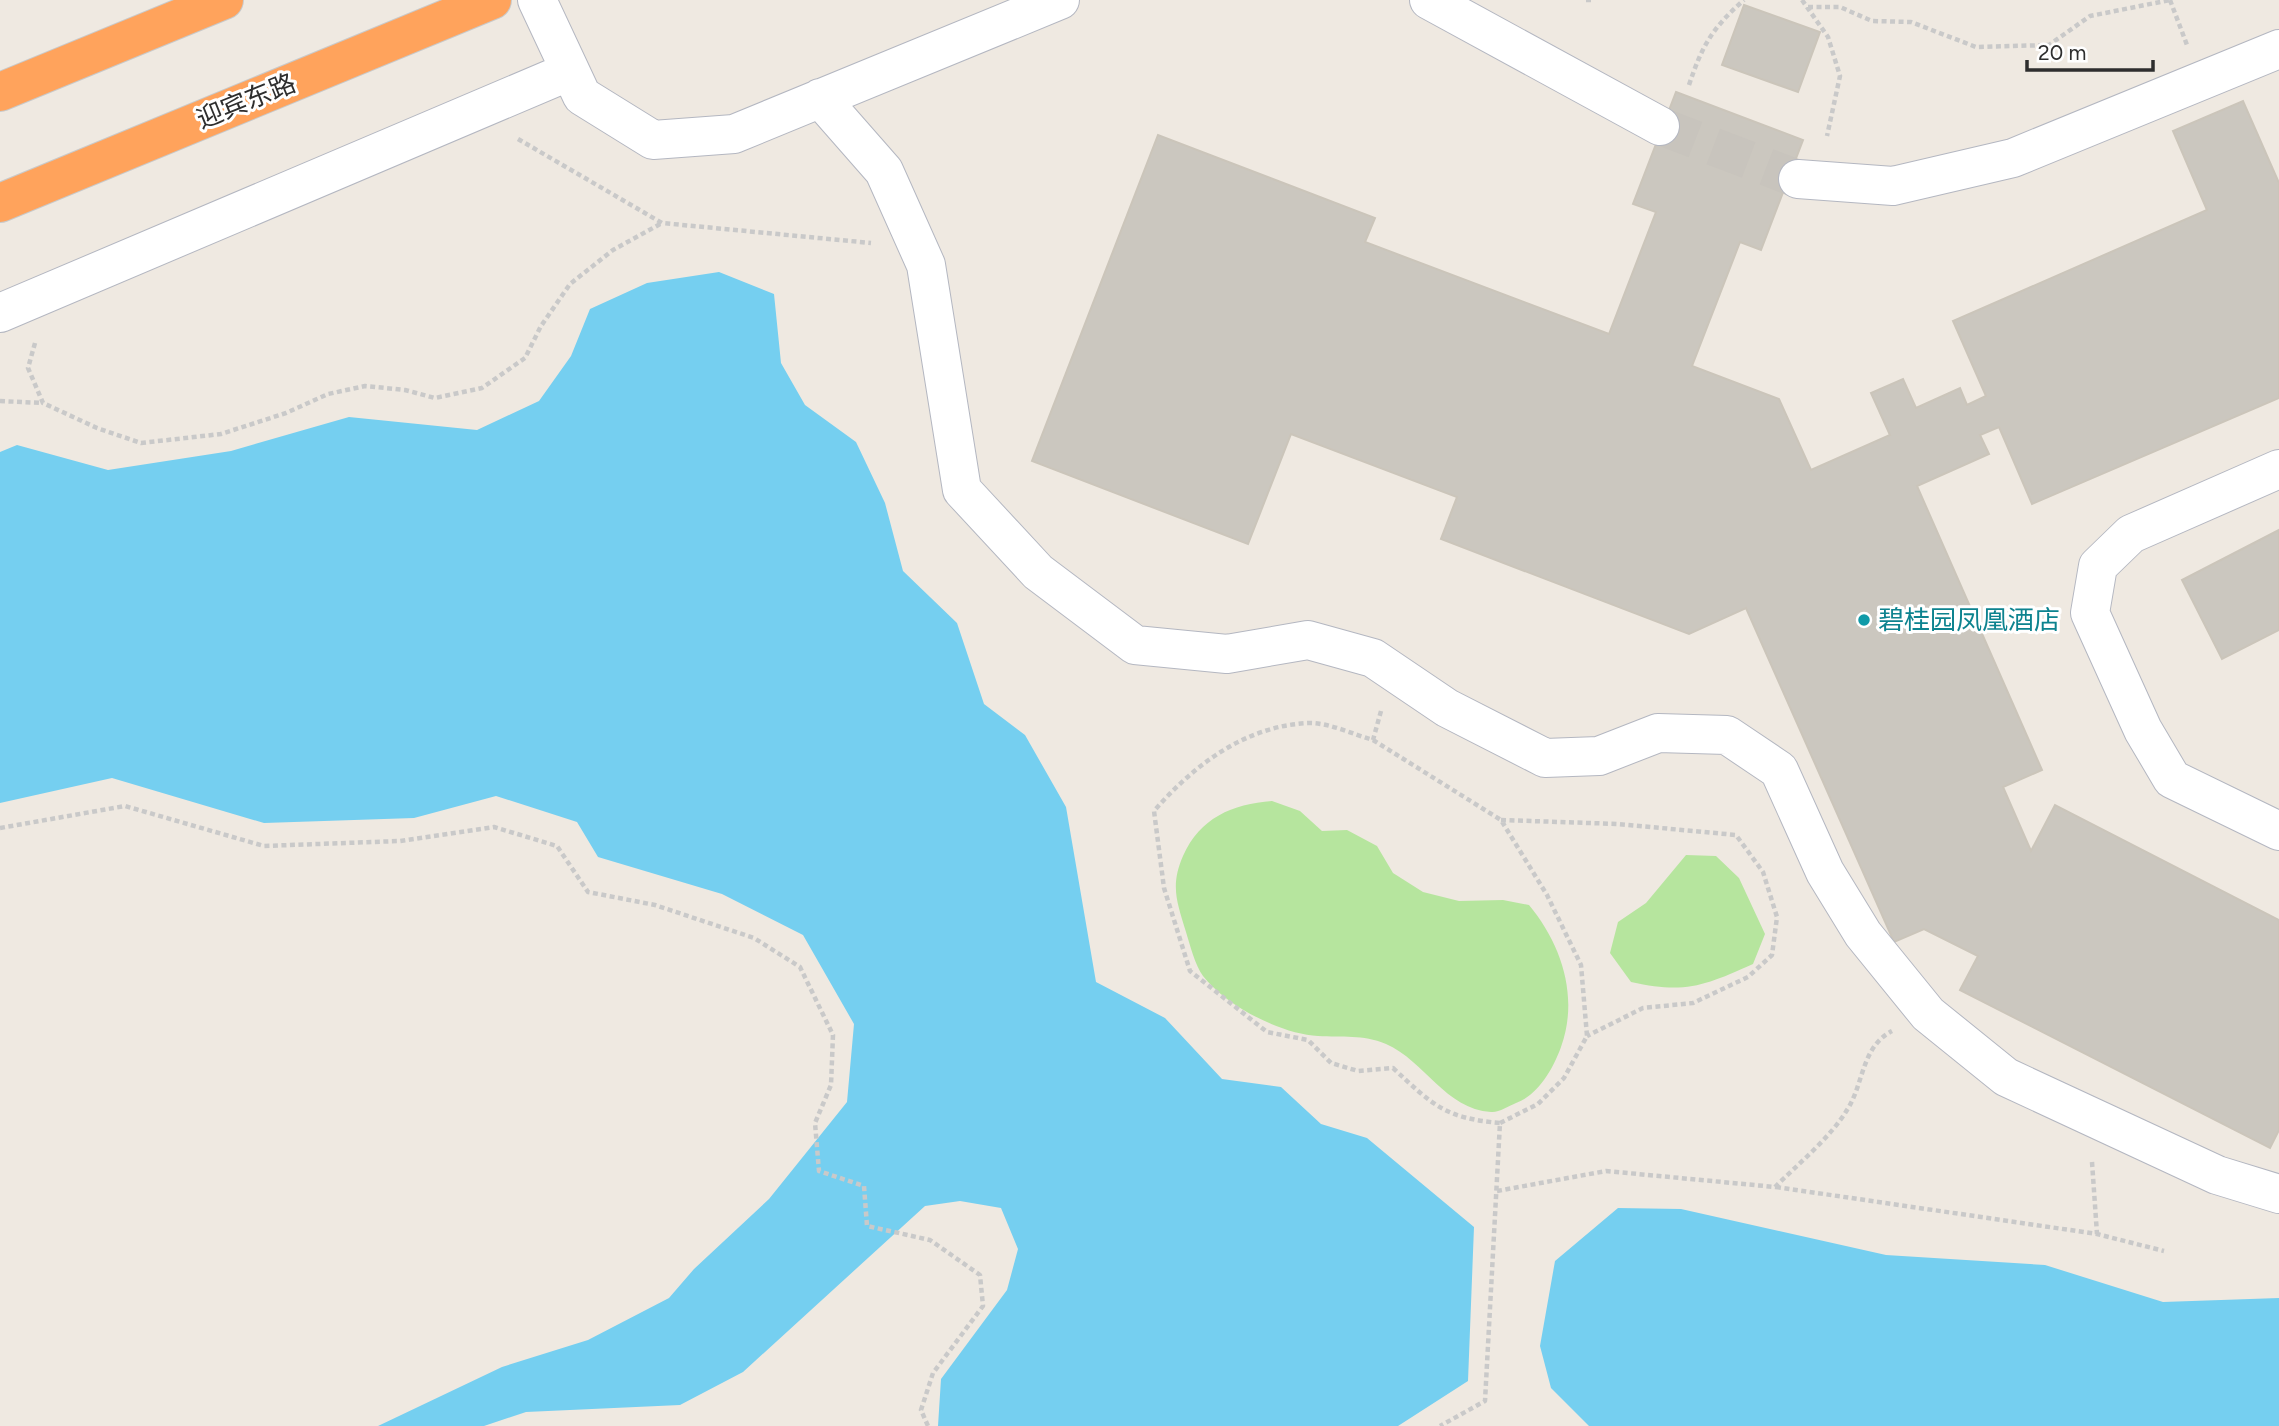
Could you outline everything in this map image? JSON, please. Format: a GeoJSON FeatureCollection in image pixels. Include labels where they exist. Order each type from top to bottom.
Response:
{"type":"FeatureCollection","features":[{"type":"Feature","properties":{"kind":"highway"},"geometry":{"type":"LineString","coordinates":[[0,92],[224,0]]}},
{"type":"Feature","properties":{"kind":"highway","name":"迎宾东路"},"geometry":{"type":"LineString","coordinates":[[0,203],[492,0]]}},
{"type":"Feature","properties":{"kind":"street"},"geometry":{"type":"LineString","coordinates":[[537,0],[582,96],[653,141],[734,134],[1060,0]]}},
{"type":"Feature","properties":{"kind":"street"},"geometry":{"type":"LineString","coordinates":[[1429,0],[1660,126]]}},
{"type":"Feature","properties":{"kind":"street"},"geometry":{"type":"LineString","coordinates":[[1798,180],[1893,186],[2013,158],[2279,49]]}},
{"type":"Feature","properties":{"kind":"street"},"geometry":{"type":"LineString","coordinates":[[11,309],[570,71]]}},
{"type":"Feature","properties":{"kind":"street"},"geometry":{"type":"LineString","coordinates":[[820,98],[884,171],[926,265],[962,491],[1038,572],[1135,645],[1227,654],[1308,640],[1373,657],[1447,708],[1545,758],[1599,756],[1658,733],[1727,735],[1779,770],[1825,872],[1863,934],[1928,1014],[2006,1077],[2217,1175],[2279,1194]]}},
{"type":"Feature","properties":{"kind":"street"},"geometry":{"type":"LineString","coordinates":[[2279,469],[2132,534],[2098,566],[2090,613],[2143,730],[2172,779],[2279,831]]}},
{"type":"Feature","properties":{"kind":"path"},"geometry":{"type":"LineString","coordinates":[[1586,0],[1593,0]]}},
{"type":"Feature","properties":{"kind":"path"},"geometry":{"type":"LineString","coordinates":[[1689,85],[1703,44],[1723,18],[1744,0]]}},
{"type":"Feature","properties":{"kind":"path"},"geometry":{"type":"LineString","coordinates":[[1802,0],[1828,37],[1840,76],[1827,136]]}},
{"type":"Feature","properties":{"kind":"path"},"geometry":{"type":"LineString","coordinates":[[1808,7],[1840,7],[1872,21],[1911,22],[1976,47],[2049,46],[2090,16],[2170,0]]}},
{"type":"Feature","properties":{"kind":"path"},"geometry":{"type":"LineString","coordinates":[[472,112],[662,223],[919,248]]}},
{"type":"Feature","properties":{"kind":"path"},"geometry":{"type":"LineString","coordinates":[[0,401],[43,403],[97,428],[141,443],[221,434],[286,413],[328,394],[365,386],[405,390],[435,398],[482,388],[525,358],[541,326],[570,284],[613,250],[662,223]]}},
{"type":"Feature","properties":{"kind":"path"},"geometry":{"type":"LineString","coordinates":[[11,309],[36,340],[28,368],[43,403]]}},
{"type":"Feature","properties":{"kind":"path"},"geometry":{"type":"LineString","coordinates":[[1373,740],[1393,671]]}},
{"type":"Feature","properties":{"kind":"path"},"geometry":{"type":"LineString","coordinates":[[1312,723],[1373,740],[1501,820],[1547,895],[1581,965],[1587,1036],[1564,1077],[1538,1104],[1500,1123],[1463,1119],[1429,1101],[1393,1068],[1358,1071],[1331,1063],[1308,1040],[1267,1032],[1190,971],[1164,888],[1154,811],[1180,781],[1217,751],[1259,733],[1312,723]]}},
{"type":"Feature","properties":{"kind":"path"},"geometry":{"type":"LineString","coordinates":[[0,828],[125,806],[264,846],[400,841],[494,827],[557,846],[588,892],[656,905],[754,938],[800,967],[833,1035],[831,1085],[815,1123],[820,1171],[864,1186],[867,1226],[930,1240],[980,1275],[983,1306],[933,1373],[921,1410],[928,1426]]}},
{"type":"Feature","properties":{"kind":"path"},"geometry":{"type":"LineString","coordinates":[[1501,820],[1632,825],[1737,835],[1763,872],[1777,917],[1772,955],[1748,976],[1693,1003],[1643,1008],[1587,1036]]}},
{"type":"Feature","properties":{"kind":"path"},"geometry":{"type":"LineString","coordinates":[[1775,1187],[1848,1110],[1862,1068],[1882,1037],[1928,1014]]}},
{"type":"Feature","properties":{"kind":"path"},"geometry":{"type":"LineString","coordinates":[[1440,1426],[1485,1401],[1500,1123]]}},
{"type":"Feature","properties":{"kind":"path"},"geometry":{"type":"LineString","coordinates":[[2097,1234],[2091,1153],[2107,1123]]}},
{"type":"Feature","properties":{"kind":"path"},"geometry":{"type":"LineString","coordinates":[[1497,1191],[1606,1171],[1775,1187],[2097,1234],[2164,1251]]}},
{"type":"Feature","properties":{"kind":"green space"},"geometry":{"type":"Polygon","coordinates":[[[1272,801],[1300,811],[1322,831],[1347,830],[1377,846],[1393,873],[1423,892],[1459,901],[1503,900],[1529,905],[1541,921],[1558,954],[1564,972],[1568,1009],[1558,1055],[1538,1088],[1524,1099],[1497,1111],[1475,1109],[1448,1094],[1412,1061],[1386,1044],[1361,1038],[1318,1036],[1288,1030],[1240,1008],[1213,987],[1203,976],[1193,955],[1178,903],[1176,885],[1179,867],[1198,832],[1219,815],[1244,806],[1272,801]]]}},
{"type":"Feature","properties":{"kind":"green space"},"geometry":{"type":"Polygon","coordinates":[[[1686,855],[1716,856],[1739,878],[1765,934],[1753,964],[1694,986],[1650,986],[1631,982],[1610,953],[1618,922],[1646,903],[1686,855]]]}},
{"type":"Feature","properties":{"kind":"water"},"geometry":{"type":"Polygon","coordinates":[[[719,272],[774,294],[781,363],[805,405],[856,442],[885,503],[903,571],[957,623],[984,704],[1025,735],[1066,807],[1096,982],[1165,1018],[1222,1079],[1281,1087],[1321,1124],[1367,1138],[1474,1227],[1468,1381],[1398,1426],[938,1426],[941,1379],[1007,1290],[1018,1249],[1001,1208],[960,1201],[925,1206],[743,1372],[680,1405],[526,1412],[484,1426],[378,1426],[502,1367],[588,1340],[669,1298],[694,1269],[769,1199],[847,1102],[854,1024],[803,935],[722,894],[598,857],[577,822],[496,796],[414,818],[264,823],[112,778],[0,803],[0,452],[17,445],[108,470],[231,451],[349,417],[477,430],[539,401],[571,356],[590,309],[647,283],[719,272]]]}},
{"type":"Feature","properties":{"kind":"water"},"geometry":{"type":"Polygon","coordinates":[[[1618,1208],[1681,1209],[1886,1255],[2045,1265],[2163,1302],[2279,1298],[2279,1426],[1589,1426],[1551,1388],[1540,1346],[1555,1261],[1618,1208]]]}},
{"type":"Feature","properties":{"kind":"building"},"geometry":{"type":"Polygon","coordinates":[[[1744,5],[1820,32],[1798,92],[1722,65],[1744,5]]]}},
{"type":"Feature","properties":{"kind":"building","name":"碧桂园凤凰酒店"},"geometry":{"type":"Polygon","coordinates":[[[1676,92],[1803,140],[1761,250],[1740,242],[1692,366],[1779,399],[1811,470],[1890,435],[1871,393],[1903,379],[1916,408],[1960,388],[1967,405],[1986,396],[1953,321],[2207,210],[2173,131],[2243,101],[2279,183],[2279,398],[2032,504],[1999,427],[1980,435],[1989,454],[1917,486],[2042,770],[2003,787],[2031,851],[2055,805],[2279,920],[2279,1130],[2270,1148],[1960,990],[1978,956],[1924,929],[1894,942],[1746,608],[1689,634],[1441,539],[1457,497],[1291,434],[1248,544],[1032,461],[1158,135],[1375,218],[1365,242],[1609,334],[1656,212],[1633,204],[1676,92]]]}},
{"type":"Feature","properties":{"kind":"building"},"geometry":{"type":"Polygon","coordinates":[[[2279,530],[2279,630],[2222,659],[2182,580],[2279,530]]]}},
{"type":"Feature","properties":{"kind":"tunnel"},"geometry":{"type":"LineString","coordinates":[[1660,126],[1798,179]]}},
{"type":"Feature","properties":{"kind":"place","name":"碧桂园凤凰酒店"},"geometry":{"type":"Point","coordinates":[1864,620]}}]}
